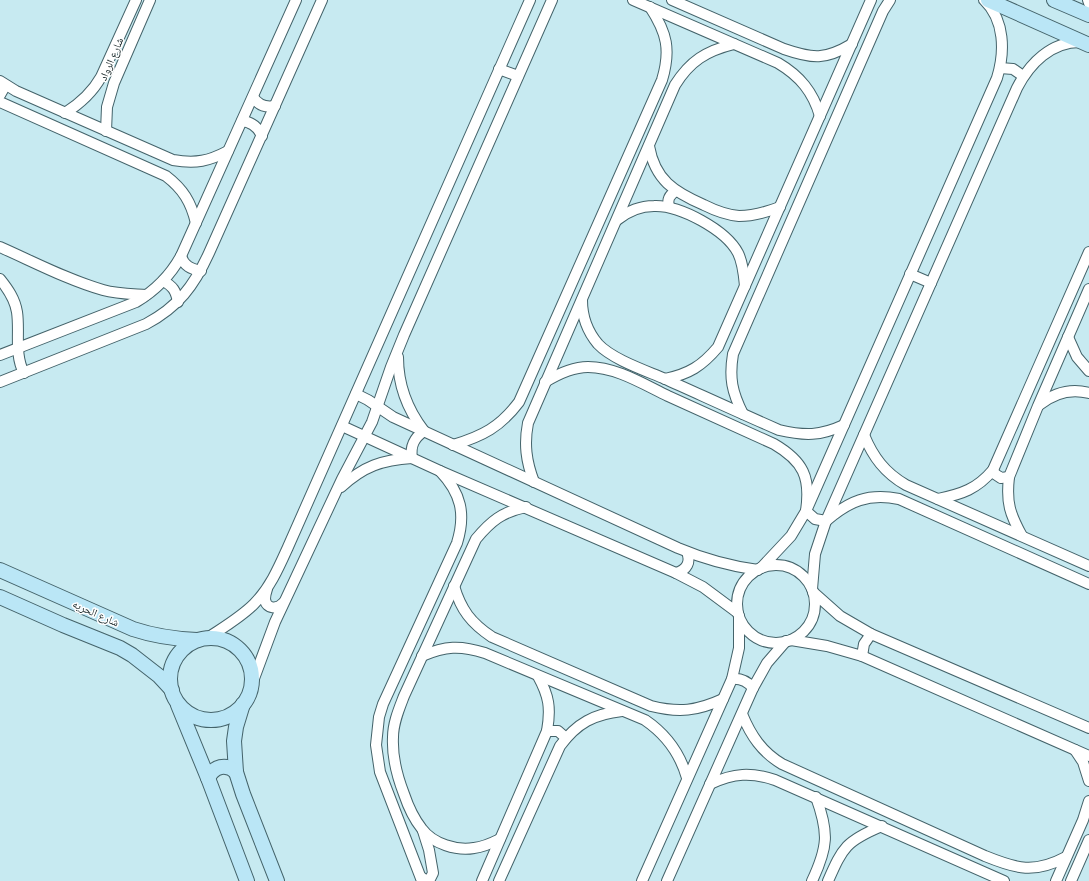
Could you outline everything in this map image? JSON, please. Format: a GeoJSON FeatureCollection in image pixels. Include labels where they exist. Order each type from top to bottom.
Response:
{"type":"FeatureCollection","features":[{"type":"Feature","properties":{"kind":"street","name":"شارع الرواد"},"geometry":{"type":"LineString","coordinates":[[65,113],[86,98],[101,77],[136,0]]}},
{"type":"Feature","properties":{"kind":"street","name":"شارع الرواد"},"geometry":{"type":"LineString","coordinates":[[106,131],[107,107],[114,83],[150,0]]}},
{"type":"Feature","properties":{"kind":"street"},"geometry":{"type":"LineString","coordinates":[[0,355],[125,307],[146,295],[163,281],[176,265],[181,256],[296,0]]}},
{"type":"Feature","properties":{"kind":"street"},"geometry":{"type":"LineString","coordinates":[[0,382],[146,324],[158,318],[178,302],[194,282],[201,270],[322,0]]}},
{"type":"Feature","properties":{"kind":"street"},"geometry":{"type":"LineString","coordinates":[[530,0],[288,547],[268,587],[246,611],[203,639],[186,646],[178,655],[172,666],[170,678],[174,696],[184,710],[193,716],[215,720],[226,717],[235,712],[243,704],[249,694],[275,622],[378,407],[398,351],[550,3],[560,0]]}},
{"type":"Feature","properties":{"kind":"street"},"geometry":{"type":"LineString","coordinates":[[633,0],[778,63],[793,72],[806,85],[817,105],[820,116]]}},
{"type":"Feature","properties":{"kind":"street"},"geometry":{"type":"LineString","coordinates":[[672,0],[784,49],[812,57],[826,56],[840,52],[852,44]]}},
{"type":"Feature","properties":{"kind":"street"},"geometry":{"type":"LineString","coordinates":[[743,414],[731,385],[730,370],[733,354],[883,11],[890,0]]}},
{"type":"Feature","properties":{"kind":"street"},"geometry":{"type":"LineString","coordinates":[[642,881],[732,679],[739,648],[739,615],[737,603],[739,593],[743,584],[750,576],[760,569],[791,536],[806,511],[997,78],[1002,52],[1002,36],[998,21],[991,7],[984,0]]}},
{"type":"Feature","properties":{"kind":"street"},"geometry":{"type":"LineString","coordinates":[[988,0],[1086,44]]}},
{"type":"Feature","properties":{"kind":"street"},"geometry":{"type":"LineString","coordinates":[[1054,0],[1089,15]]}},
{"type":"Feature","properties":{"kind":"street"},"geometry":{"type":"LineString","coordinates":[[665,379],[681,376],[695,369],[708,359],[718,347],[870,3],[879,6],[883,11]]}},
{"type":"Feature","properties":{"kind":"street"},"geometry":{"type":"LineString","coordinates":[[453,445],[484,434],[498,425],[519,402],[662,80],[667,65],[668,50],[665,35],[659,21],[650,7]]}},
{"type":"Feature","properties":{"kind":"street"},"geometry":{"type":"LineString","coordinates":[[812,590],[816,554],[826,521],[1023,76],[1042,55],[1055,47],[1069,42],[1086,44]]}},
{"type":"Feature","properties":{"kind":"street"},"geometry":{"type":"LineString","coordinates":[[534,482],[528,467],[525,445],[528,423],[533,408],[675,85],[688,68],[706,54],[719,47],[734,44]]}},
{"type":"Feature","properties":{"kind":"street"},"geometry":{"type":"LineString","coordinates":[[778,63],[784,57],[784,49]]}},
{"type":"Feature","properties":{"kind":"street"},"geometry":{"type":"LineString","coordinates":[[1000,68],[1007,67],[1013,69],[1023,76]]}},
{"type":"Feature","properties":{"kind":"street"},"geometry":{"type":"LineString","coordinates":[[499,69],[518,76]]}},
{"type":"Feature","properties":{"kind":"street"},"geometry":{"type":"LineString","coordinates":[[101,77],[105,82],[114,83]]}},
{"type":"Feature","properties":{"kind":"street"},"geometry":{"type":"LineString","coordinates":[[662,80],[672,80],[675,85]]}},
{"type":"Feature","properties":{"kind":"street"},"geometry":{"type":"LineString","coordinates":[[0,94],[4,88],[4,83],[65,113],[173,160],[202,162],[216,158],[228,151]]}},
{"type":"Feature","properties":{"kind":"street"},"geometry":{"type":"LineString","coordinates":[[253,97],[260,104],[270,107],[275,106]]}},
{"type":"Feature","properties":{"kind":"street"},"geometry":{"type":"LineString","coordinates":[[0,102],[166,176],[177,185],[186,196],[193,209],[196,223]]}},
{"type":"Feature","properties":{"kind":"street"},"geometry":{"type":"LineString","coordinates":[[242,121],[252,123],[262,136]]}},
{"type":"Feature","properties":{"kind":"street"},"geometry":{"type":"LineString","coordinates":[[648,146],[651,159],[665,182],[676,191],[707,207],[737,216],[751,215],[780,207]]}},
{"type":"Feature","properties":{"kind":"street"},"geometry":{"type":"LineString","coordinates":[[166,176],[173,168],[173,160]]}},
{"type":"Feature","properties":{"kind":"street"},"geometry":{"type":"LineString","coordinates":[[669,208],[668,204],[670,196],[676,191]]}},
{"type":"Feature","properties":{"kind":"street"},"geometry":{"type":"LineString","coordinates":[[616,221],[627,212],[640,207],[654,205],[669,208],[696,218],[716,229],[729,240],[739,254],[744,270],[745,287]]}},
{"type":"Feature","properties":{"kind":"street"},"geometry":{"type":"LineString","coordinates":[[716,229],[723,220],[723,213]]}},
{"type":"Feature","properties":{"kind":"street"},"geometry":{"type":"LineString","coordinates":[[0,247],[85,284],[125,294],[146,295]]}},
{"type":"Feature","properties":{"kind":"street"},"geometry":{"type":"LineString","coordinates":[[938,500],[965,492],[976,486],[993,470],[1089,252]]}},
{"type":"Feature","properties":{"kind":"street"},"geometry":{"type":"LineString","coordinates":[[181,256],[183,261],[188,266],[201,270]]}},
{"type":"Feature","properties":{"kind":"street"},"geometry":{"type":"LineString","coordinates":[[910,274],[931,283]]}},
{"type":"Feature","properties":{"kind":"street"},"geometry":{"type":"LineString","coordinates":[[0,279],[7,287],[17,310],[19,361],[24,373]]}},
{"type":"Feature","properties":{"kind":"street"},"geometry":{"type":"LineString","coordinates":[[163,281],[174,289],[178,302]]}},
{"type":"Feature","properties":{"kind":"street"},"geometry":{"type":"LineString","coordinates":[[1022,536],[1010,513],[1007,490],[1009,477],[1089,289]]}},
{"type":"Feature","properties":{"kind":"street"},"geometry":{"type":"LineString","coordinates":[[582,298],[584,317],[591,335],[610,353],[636,367],[779,430],[795,434],[812,435],[828,432],[844,425]]}},
{"type":"Feature","properties":{"kind":"street"},"geometry":{"type":"LineString","coordinates":[[1056,326],[1069,335],[1077,357],[1089,371]]}},
{"type":"Feature","properties":{"kind":"street"},"geometry":{"type":"LineString","coordinates":[[718,347],[723,354],[733,354]]}},
{"type":"Feature","properties":{"kind":"street"},"geometry":{"type":"LineString","coordinates":[[398,351],[399,379],[406,402],[413,417],[424,431]]}},
{"type":"Feature","properties":{"kind":"street"},"geometry":{"type":"LineString","coordinates":[[545,382],[558,374],[572,369],[587,367],[602,368],[630,379],[774,444],[788,452],[799,464],[806,478],[808,495],[806,511]]}},
{"type":"Feature","properties":{"kind":"street"},"geometry":{"type":"LineString","coordinates":[[630,379],[631,372],[636,367]]}},
{"type":"Feature","properties":{"kind":"street"},"geometry":{"type":"LineString","coordinates":[[1038,406],[1047,398],[1058,393],[1070,391],[1089,393]]}},
{"type":"Feature","properties":{"kind":"street"},"geometry":{"type":"LineString","coordinates":[[356,394],[368,400],[393,417],[687,552],[729,565],[760,569],[771,566],[791,568],[800,573],[807,580],[812,590],[814,601],[814,611],[811,620],[799,635],[788,641],[767,663],[753,688],[667,881]]}},
{"type":"Feature","properties":{"kind":"street"},"geometry":{"type":"LineString","coordinates":[[519,402],[520,405],[526,409],[533,408]]}},
{"type":"Feature","properties":{"kind":"street"},"geometry":{"type":"LineString","coordinates":[[342,426],[440,471],[676,573],[703,587],[739,615],[743,625],[750,633],[767,642],[777,643],[788,641],[827,646],[862,656],[1089,756]]}},
{"type":"Feature","properties":{"kind":"street"},"geometry":{"type":"LineString","coordinates":[[774,444],[780,436],[779,430]]}},
{"type":"Feature","properties":{"kind":"street"},"geometry":{"type":"LineString","coordinates":[[412,458],[411,452],[414,440],[424,431]]}},
{"type":"Feature","properties":{"kind":"street"},"geometry":{"type":"LineString","coordinates":[[864,434],[877,460],[886,471],[897,480],[938,500],[1089,566]]}},
{"type":"Feature","properties":{"kind":"street"},"geometry":{"type":"LineString","coordinates":[[337,491],[362,470],[378,463],[394,459],[412,458]]}},
{"type":"Feature","properties":{"kind":"street"},"geometry":{"type":"LineString","coordinates":[[993,470],[997,477],[1009,477]]}},
{"type":"Feature","properties":{"kind":"street"},"geometry":{"type":"LineString","coordinates":[[440,471],[449,480],[458,498],[462,517],[461,531],[455,549],[383,704],[376,731],[376,752],[380,772],[421,879],[427,880],[433,873],[430,850],[400,784],[392,736],[394,723],[404,696],[476,539],[497,517],[511,510],[526,507]]}},
{"type":"Feature","properties":{"kind":"street"},"geometry":{"type":"LineString","coordinates":[[899,499],[898,491],[901,487],[906,485]]}},
{"type":"Feature","properties":{"kind":"street"},"geometry":{"type":"LineString","coordinates":[[826,521],[837,511],[862,499],[876,496],[899,499],[1089,584]]}},
{"type":"Feature","properties":{"kind":"street"},"geometry":{"type":"LineString","coordinates":[[806,511],[815,519],[826,521]]}},
{"type":"Feature","properties":{"kind":"street"},"geometry":{"type":"LineString","coordinates":[[461,531],[470,532],[476,539]]}},
{"type":"Feature","properties":{"kind":"street"},"geometry":{"type":"LineString","coordinates":[[676,573],[681,572],[688,565],[689,556],[687,552]]}},
{"type":"Feature","properties":{"kind":"street","name":"شارع الحريه"},"geometry":{"type":"LineString","coordinates":[[0,570],[114,621],[154,636],[176,639],[203,639]]}},
{"type":"Feature","properties":{"kind":"street"},"geometry":{"type":"LineString","coordinates":[[454,586],[467,616],[481,630],[492,637],[651,706],[665,710],[680,711],[695,709],[723,699]]}},
{"type":"Feature","properties":{"kind":"street"},"geometry":{"type":"LineString","coordinates":[[268,587],[265,599],[268,605],[274,608],[284,603]]}},
{"type":"Feature","properties":{"kind":"street"},"geometry":{"type":"LineString","coordinates":[[812,590],[840,616],[872,634],[1089,728]]}},
{"type":"Feature","properties":{"kind":"street","name":"شارع الحريه"},"geometry":{"type":"LineString","coordinates":[[0,597],[120,648],[137,658],[159,676],[174,696],[208,778],[247,881]]}},
{"type":"Feature","properties":{"kind":"street"},"geometry":{"type":"LineString","coordinates":[[103,642],[108,641],[115,635],[116,625],[114,621]]}},
{"type":"Feature","properties":{"kind":"street"},"geometry":{"type":"LineString","coordinates":[[862,656],[864,644],[872,634]]}},
{"type":"Feature","properties":{"kind":"street"},"geometry":{"type":"LineString","coordinates":[[485,653],[484,646],[492,637]]}},
{"type":"Feature","properties":{"kind":"street"},"geometry":{"type":"LineString","coordinates":[[203,639],[221,639],[232,643],[241,650],[248,660],[252,672],[252,684]]}},
{"type":"Feature","properties":{"kind":"street"},"geometry":{"type":"LineString","coordinates":[[422,656],[434,651],[453,647],[472,649],[485,653],[645,720],[668,739],[677,751],[687,778]]}},
{"type":"Feature","properties":{"kind":"street"},"geometry":{"type":"LineString","coordinates":[[482,881],[548,730],[550,716],[549,702],[545,688],[538,676]]}},
{"type":"Feature","properties":{"kind":"street"},"geometry":{"type":"LineString","coordinates":[[732,679],[738,678],[744,680],[753,688]]}},
{"type":"Feature","properties":{"kind":"street"},"geometry":{"type":"LineString","coordinates":[[243,704],[234,741],[236,772],[277,881]]}},
{"type":"Feature","properties":{"kind":"street"},"geometry":{"type":"LineString","coordinates":[[645,720],[648,719],[652,713],[651,706]]}},
{"type":"Feature","properties":{"kind":"street"},"geometry":{"type":"LineString","coordinates":[[499,881],[556,755],[566,738],[578,726],[592,718],[607,712],[623,711]]}},
{"type":"Feature","properties":{"kind":"street"},"geometry":{"type":"LineString","coordinates":[[742,714],[754,738],[771,758],[985,856],[1015,867],[1028,868],[1054,864],[1066,857]]}},
{"type":"Feature","properties":{"kind":"street"},"geometry":{"type":"LineString","coordinates":[[548,730],[558,731],[566,738]]}},
{"type":"Feature","properties":{"kind":"street"},"geometry":{"type":"LineString","coordinates":[[1075,750],[1083,762],[1089,781]]}},
{"type":"Feature","properties":{"kind":"street"},"geometry":{"type":"LineString","coordinates":[[208,778],[213,770],[223,766],[236,772]]}},
{"type":"Feature","properties":{"kind":"street"},"geometry":{"type":"LineString","coordinates":[[710,784],[722,778],[736,775],[749,774],[769,778],[816,797],[1004,881]]}},
{"type":"Feature","properties":{"kind":"street"},"geometry":{"type":"LineString","coordinates":[[802,791],[802,782],[808,776]]}},
{"type":"Feature","properties":{"kind":"street"},"geometry":{"type":"LineString","coordinates":[[812,881],[820,863],[826,837],[825,824],[816,797]]}},
{"type":"Feature","properties":{"kind":"street"},"geometry":{"type":"LineString","coordinates":[[1056,881],[1066,857],[1086,820],[1089,801]]}},
{"type":"Feature","properties":{"kind":"street"},"geometry":{"type":"LineString","coordinates":[[828,881],[839,856],[846,846],[856,838],[882,826]]}},
{"type":"Feature","properties":{"kind":"street"},"geometry":{"type":"LineString","coordinates":[[422,830],[433,839],[446,845],[459,848],[473,848],[487,845],[500,839]]}},
{"type":"Feature","properties":{"kind":"street"},"geometry":{"type":"LineString","coordinates":[[1071,881],[1089,840]]}},
{"type":"Feature","properties":{"kind":"street"},"geometry":{"type":"LineString","coordinates":[[980,870],[986,862],[985,856]]}},
{"type":"Feature","properties":{"kind":"street"},"geometry":{"type":"LineString","coordinates":[[820,863],[828,862],[833,868]]}}]}
